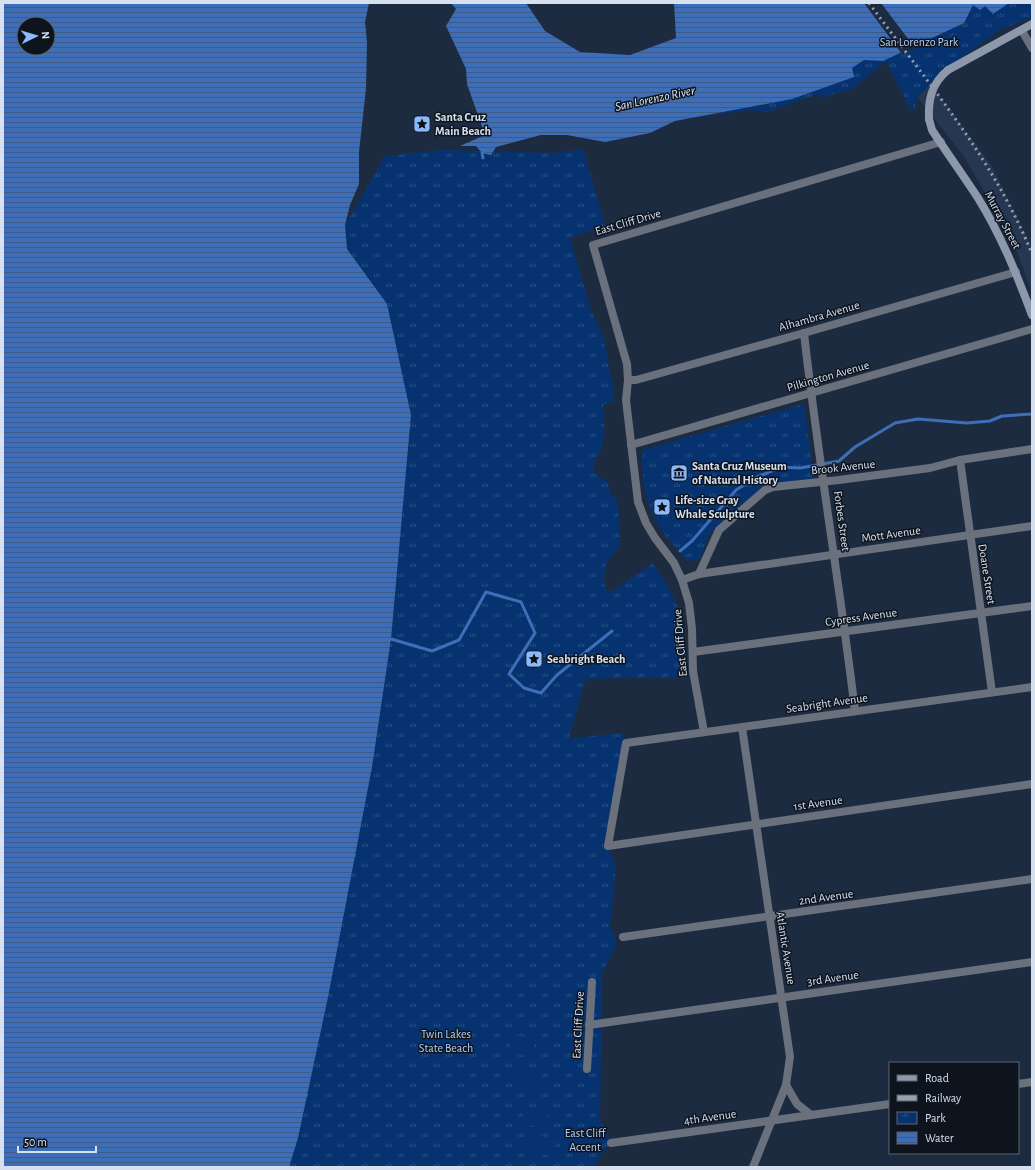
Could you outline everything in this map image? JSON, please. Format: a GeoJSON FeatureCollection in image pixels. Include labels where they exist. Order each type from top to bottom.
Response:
{"type":"FeatureCollection","features":[{"type":"Feature","properties":{"kind":"main road"},"geometry":{"type":"LineString","coordinates":[[940,142],[932,130],[929,119],[932,90],[941,76],[948,70],[1022,31],[1032,24]]}},
{"type":"Feature","properties":{"kind":"main road","name":"Murray Street"},"geometry":{"type":"LineString","coordinates":[[940,142],[978,199],[999,236],[1016,272],[1032,315]]}},
{"type":"Feature","properties":{"kind":"street"},"geometry":{"type":"LineString","coordinates":[[1022,31],[1032,48]]}},
{"type":"Feature","properties":{"kind":"street","name":"East Cliff Drive"},"geometry":{"type":"LineString","coordinates":[[704,732],[693,671],[689,603],[682,580],[674,563],[655,538],[646,523],[638,502],[626,400],[628,380],[627,364],[593,245],[940,142]]}},
{"type":"Feature","properties":{"kind":"street","name":"Alhambra Avenue"},"geometry":{"type":"LineString","coordinates":[[628,380],[636,380],[1016,272]]}},
{"type":"Feature","properties":{"kind":"street","name":"Pilkington Avenue"},"geometry":{"type":"LineString","coordinates":[[631,446],[1032,328]]}},
{"type":"Feature","properties":{"kind":"street","name":"Forbes Street"},"geometry":{"type":"LineString","coordinates":[[804,333],[855,711]]}},
{"type":"Feature","properties":{"kind":"street","name":"Brook Avenue"},"geometry":{"type":"LineString","coordinates":[[698,574],[719,530],[765,490],[773,487],[930,468],[960,460],[1032,449]]}},
{"type":"Feature","properties":{"kind":"street","name":"Doane Street"},"geometry":{"type":"LineString","coordinates":[[960,460],[969,535],[992,692]]}},
{"type":"Feature","properties":{"kind":"street","name":"Mott Avenue"},"geometry":{"type":"LineString","coordinates":[[682,580],[698,574],[1032,526]]}},
{"type":"Feature","properties":{"kind":"street","name":"Cypress Avenue"},"geometry":{"type":"LineString","coordinates":[[693,652],[1032,606]]}},
{"type":"Feature","properties":{"kind":"street","name":"Seabright Avenue"},"geometry":{"type":"LineString","coordinates":[[608,846],[626,744],[1032,687]]}},
{"type":"Feature","properties":{"kind":"street","name":"Atlantic Avenue"},"geometry":{"type":"LineString","coordinates":[[742,727],[790,1057],[786,1085],[754,1167]]}},
{"type":"Feature","properties":{"kind":"street","name":"1st Avenue"},"geometry":{"type":"LineString","coordinates":[[608,846],[1032,784]]}},
{"type":"Feature","properties":{"kind":"street","name":"2nd Avenue"},"geometry":{"type":"LineString","coordinates":[[623,937],[1032,878]]}},
{"type":"Feature","properties":{"kind":"street","name":"3rd Avenue"},"geometry":{"type":"LineString","coordinates":[[589,1025],[1032,962]]}},
{"type":"Feature","properties":{"kind":"street","name":"East Cliff Drive"},"geometry":{"type":"LineString","coordinates":[[587,1069],[592,982]]}},
{"type":"Feature","properties":{"kind":"street"},"geometry":{"type":"LineString","coordinates":[[1019,1084],[1032,1082]]}},
{"type":"Feature","properties":{"kind":"street"},"geometry":{"type":"LineString","coordinates":[[786,1085],[797,1104],[811,1115]]}},
{"type":"Feature","properties":{"kind":"street","name":"4th Avenue"},"geometry":{"type":"LineString","coordinates":[[611,1143],[889,1104]]}},
{"type":"Feature","properties":{"kind":"shaded area"},"geometry":{"type":"Polygon","coordinates":[[[931,84],[991,165],[1029,241],[1032,250],[1032,293],[1014,243],[963,155],[917,97],[931,84]]]}},
{"type":"Feature","properties":{"kind":"green space","name":"San Lorenzo Park"},"geometry":{"type":"Polygon","coordinates":[[[840,3],[1032,3],[1032,16],[1026,20],[1001,29],[949,67],[917,97],[915,110],[911,110],[886,61],[852,89],[820,98],[818,94],[767,112],[751,110],[701,116],[579,137],[579,127],[840,3]]]}},
{"type":"Feature","properties":{"kind":"green space","name":"Twin Lakes State Beach"},"geometry":{"type":"Polygon","coordinates":[[[583,149],[605,226],[570,237],[591,310],[604,339],[614,395],[614,401],[603,405],[604,435],[600,451],[593,465],[595,473],[608,482],[610,496],[615,496],[618,503],[620,545],[606,564],[604,580],[607,592],[609,593],[653,563],[675,600],[680,618],[682,638],[679,677],[585,679],[569,738],[624,733],[625,744],[608,846],[616,867],[610,926],[616,939],[616,946],[602,973],[600,1121],[612,1143],[603,1150],[595,1167],[289,1167],[298,1138],[372,767],[391,639],[411,415],[387,304],[347,249],[345,225],[385,156],[443,150],[555,153],[583,149]]]}},
{"type":"Feature","properties":{"kind":"green space"},"geometry":{"type":"Polygon","coordinates":[[[804,404],[814,478],[765,485],[708,536],[700,559],[687,561],[671,543],[655,520],[644,486],[642,450],[804,404]]]}},
{"type":"Feature","properties":{"kind":"green space"},"geometry":{"type":"Polygon","coordinates":[[[512,1035],[535,1039],[532,1057],[509,1053],[512,1035]]]}},
{"type":"Feature","properties":{"kind":"green space"},"geometry":{"type":"Polygon","coordinates":[[[515,1071],[541,1075],[539,1092],[513,1088],[515,1071]]]}},
{"type":"Feature","properties":{"kind":"green space"},"geometry":{"type":"Polygon","coordinates":[[[525,1106],[548,1110],[545,1128],[522,1124],[525,1106]]]}},
{"type":"Feature","properties":{"kind":"green space"},"geometry":{"type":"Polygon","coordinates":[[[530,1135],[556,1138],[554,1156],[528,1152],[530,1135]]]}},
{"type":"Feature","properties":{"kind":"water"},"geometry":{"type":"Polygon","coordinates":[[[3,3],[369,3],[365,22],[367,42],[366,88],[359,152],[359,184],[350,205],[345,225],[347,249],[387,304],[411,415],[391,639],[372,767],[328,997],[298,1138],[289,1167],[3,1167],[3,3]]]}},
{"type":"Feature","properties":{"kind":"water","name":"San Lorenzo River"},"geometry":{"type":"Polygon","coordinates":[[[451,3],[526,3],[545,31],[580,52],[630,55],[676,38],[674,3],[1009,3],[993,14],[985,6],[980,10],[973,5],[964,23],[883,61],[864,60],[852,68],[854,77],[792,99],[675,121],[650,133],[605,142],[567,135],[541,135],[496,147],[491,155],[482,153],[476,146],[460,146],[485,135],[467,84],[466,69],[446,26],[456,9],[451,3]]]}},
{"type":"Feature","properties":{"kind":"pier"},"geometry":{"type":"Polygon","coordinates":[[[864,3],[881,3],[915,48],[902,54],[864,3]]]}},
{"type":"Feature","properties":{"kind":"waterway"},"geometry":{"type":"LineString","coordinates":[[483,158],[482,153],[485,151]]}},
{"type":"Feature","properties":{"kind":"waterway"},"geometry":{"type":"LineString","coordinates":[[680,551],[692,541],[736,490],[755,478],[781,467],[800,468],[839,461],[855,447],[895,423],[918,419],[967,423],[990,421],[1002,416],[1032,414]]}},
{"type":"Feature","properties":{"kind":"waterway"},"geometry":{"type":"LineString","coordinates":[[391,639],[432,651],[459,640],[486,592],[521,602],[535,633],[509,674],[524,688],[541,693],[557,675],[612,631]]}},
{"type":"Feature","properties":{"kind":"railway"},"geometry":{"type":"LineString","coordinates":[[869,3],[937,93],[980,155],[1017,220],[1032,254]]}},
{"type":"Feature","properties":{"kind":"place","name":"Santa Cruz Main Beach"},"geometry":{"type":"Point","coordinates":[422,124]}},
{"type":"Feature","properties":{"kind":"place","name":"Santa Cruz Museum of Natural History"},"geometry":{"type":"Point","coordinates":[679,473]}},
{"type":"Feature","properties":{"kind":"place","name":"Life-size Gray Whale Sculpture"},"geometry":{"type":"Point","coordinates":[662,507]}},
{"type":"Feature","properties":{"kind":"place","name":"Seabright Beach"},"geometry":{"type":"Point","coordinates":[534,659]}},
{"type":"Feature","properties":{"kind":"park label","name":"East Cliff Accent"},"geometry":{"type":"Point","coordinates":[585,1140]}}]}
